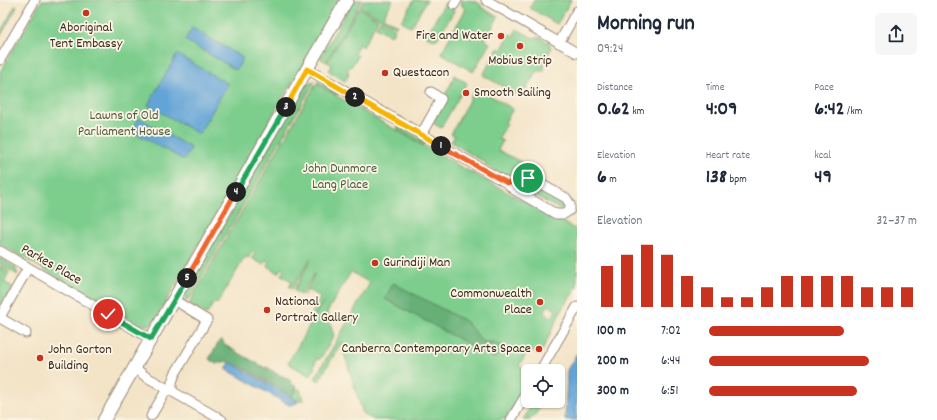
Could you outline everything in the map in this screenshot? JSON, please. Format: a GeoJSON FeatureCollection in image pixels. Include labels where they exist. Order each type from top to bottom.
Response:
{"type":"FeatureCollection","features":[{"type":"Feature","properties":{"kind":"main road"},"geometry":{"type":"LineString","coordinates":[[104,420],[348,0]]}},
{"type":"Feature","properties":{"kind":"street"},"geometry":{"type":"LineString","coordinates":[[0,60],[35,0]]}},
{"type":"Feature","properties":{"kind":"street"},"geometry":{"type":"LineString","coordinates":[[486,0],[577,53]]}},
{"type":"Feature","properties":{"kind":"street"},"geometry":{"type":"LineString","coordinates":[[559,42],[577,12]]}},
{"type":"Feature","properties":{"kind":"street"},"geometry":{"type":"LineString","coordinates":[[307,69],[507,183],[513,189],[557,214],[564,214],[570,210],[570,204],[566,198],[532,179],[527,178],[517,183],[507,183]]}},
{"type":"Feature","properties":{"kind":"street"},"geometry":{"type":"LineString","coordinates":[[421,135],[441,99],[431,92]]}},
{"type":"Feature","properties":{"kind":"street","name":"Parkes Place"},"geometry":{"type":"LineString","coordinates":[[0,252],[151,339]]}},
{"type":"Feature","properties":{"kind":"street"},"geometry":{"type":"LineString","coordinates":[[26,332],[0,317],[28,268]]}},
{"type":"Feature","properties":{"kind":"street"},"geometry":{"type":"LineString","coordinates":[[151,416],[169,390],[175,374],[207,320],[174,300]]}},
{"type":"Feature","properties":{"kind":"street"},"geometry":{"type":"LineString","coordinates":[[544,364],[577,307]]}},
{"type":"Feature","properties":{"kind":"street"},"geometry":{"type":"LineString","coordinates":[[132,372],[145,376],[222,420]]}},
{"type":"Feature","properties":{"kind":"street"},"geometry":{"type":"LineString","coordinates":[[511,420],[521,403]]}},
{"type":"Feature","properties":{"kind":"green space","name":"Lawns of Old Parliament House"},"geometry":{"type":"Polygon","coordinates":[[[42,0],[341,0],[301,69],[284,95],[155,321],[149,325],[140,325],[0,244],[0,72],[42,0]]]}},
{"type":"Feature","properties":{"kind":"green space"},"geometry":{"type":"Polygon","coordinates":[[[353,0],[362,0],[326,62],[320,58],[353,0]]]}},
{"type":"Feature","properties":{"kind":"green space"},"geometry":{"type":"Polygon","coordinates":[[[364,0],[393,0],[383,17],[397,25],[396,27],[360,7],[364,0]]]}},
{"type":"Feature","properties":{"kind":"green space"},"geometry":{"type":"Polygon","coordinates":[[[414,0],[427,0],[411,27],[401,21],[414,0]]]}},
{"type":"Feature","properties":{"kind":"green space"},"geometry":{"type":"Polygon","coordinates":[[[461,0],[475,1],[481,5],[481,7],[498,17],[485,40],[490,43],[473,72],[441,53],[466,9],[462,6],[461,0]]]}},
{"type":"Feature","properties":{"kind":"green space"},"geometry":{"type":"Polygon","coordinates":[[[534,0],[571,0],[557,24],[530,8],[534,0]]]}},
{"type":"Feature","properties":{"kind":"green space"},"geometry":{"type":"Polygon","coordinates":[[[445,3],[453,8],[454,11],[437,39],[434,40],[426,36],[445,3]]]}},
{"type":"Feature","properties":{"kind":"green space"},"geometry":{"type":"Polygon","coordinates":[[[15,6],[17,7],[0,37],[0,33],[15,6]]]}},
{"type":"Feature","properties":{"kind":"green space"},"geometry":{"type":"Polygon","coordinates":[[[359,8],[378,19],[363,47],[359,44],[354,53],[358,56],[351,67],[347,70],[349,71],[347,74],[349,75],[345,81],[329,71],[332,65],[327,62],[359,8]]]}},
{"type":"Feature","properties":{"kind":"green space"},"geometry":{"type":"Polygon","coordinates":[[[380,20],[395,29],[391,36],[376,27],[380,20]]]}},
{"type":"Feature","properties":{"kind":"green space"},"geometry":{"type":"Polygon","coordinates":[[[517,29],[533,38],[539,37],[549,43],[551,47],[544,61],[544,71],[537,71],[521,97],[483,75],[498,48],[501,50],[510,34],[513,36],[517,29]]]}},
{"type":"Feature","properties":{"kind":"green space"},"geometry":{"type":"Polygon","coordinates":[[[454,75],[467,83],[441,128],[433,123],[444,103],[444,97],[454,78],[454,75]]]}},
{"type":"Feature","properties":{"kind":"green space"},"geometry":{"type":"Polygon","coordinates":[[[315,81],[186,302],[184,293],[303,88],[308,83],[315,81]]]}},
{"type":"Feature","properties":{"kind":"green space"},"geometry":{"type":"Polygon","coordinates":[[[318,81],[339,92],[337,95],[317,83],[318,81]]]}},
{"type":"Feature","properties":{"kind":"green space","name":"John Dunmore Lang Place"},"geometry":{"type":"Polygon","coordinates":[[[316,84],[443,157],[577,230],[577,287],[562,309],[540,355],[529,349],[519,366],[521,367],[521,394],[507,418],[501,420],[374,420],[363,414],[341,343],[319,381],[315,378],[370,283],[351,272],[327,312],[334,336],[320,359],[317,359],[313,367],[315,368],[310,376],[288,363],[323,302],[315,315],[312,313],[320,298],[318,295],[307,290],[304,295],[314,274],[301,295],[294,290],[310,259],[292,289],[289,287],[292,282],[281,275],[284,270],[281,268],[278,273],[267,266],[269,262],[266,260],[263,265],[252,258],[255,254],[252,252],[248,258],[245,257],[217,304],[214,302],[207,314],[190,305],[191,299],[316,84]],[[548,305],[544,313],[552,318],[556,310],[548,305]]]}},
{"type":"Feature","properties":{"kind":"green space"},"geometry":{"type":"Polygon","coordinates":[[[476,87],[513,109],[505,122],[507,124],[498,139],[503,141],[498,150],[529,166],[512,179],[509,179],[485,165],[486,163],[451,142],[455,136],[451,134],[476,87]]]}},
{"type":"Feature","properties":{"kind":"green space"},"geometry":{"type":"Polygon","coordinates":[[[399,126],[426,142],[424,145],[397,129],[399,126]]]}},
{"type":"Feature","properties":{"kind":"green space"},"geometry":{"type":"Polygon","coordinates":[[[530,182],[563,200],[565,205],[564,208],[559,209],[520,187],[530,182]]]}},
{"type":"Feature","properties":{"kind":"green space"},"geometry":{"type":"Polygon","coordinates":[[[0,258],[15,267],[18,275],[0,264],[0,258]]]}},
{"type":"Feature","properties":{"kind":"green space"},"geometry":{"type":"Polygon","coordinates":[[[0,266],[9,272],[4,282],[13,287],[0,309],[0,266]]]}},
{"type":"Feature","properties":{"kind":"green space"},"geometry":{"type":"Polygon","coordinates":[[[393,283],[465,321],[483,342],[495,342],[508,348],[494,358],[385,299],[393,283]]]}},
{"type":"Feature","properties":{"kind":"green space"},"geometry":{"type":"Polygon","coordinates":[[[220,340],[224,342],[223,344],[291,381],[290,383],[297,387],[292,396],[238,365],[237,367],[227,361],[216,364],[209,359],[220,340]]]}},
{"type":"Feature","properties":{"kind":"green space"},"geometry":{"type":"Polygon","coordinates":[[[300,389],[303,400],[298,401],[291,398],[296,390],[300,389]]]}},
{"type":"Feature","properties":{"kind":"green space"},"geometry":{"type":"Polygon","coordinates":[[[530,408],[539,408],[533,418],[531,417],[530,420],[523,420],[530,408]]]}},
{"type":"Feature","properties":{"kind":"water"},"geometry":{"type":"Polygon","coordinates":[[[192,28],[243,58],[236,70],[185,40],[192,28]]]}},
{"type":"Feature","properties":{"kind":"water"},"geometry":{"type":"Polygon","coordinates":[[[177,54],[228,84],[199,134],[148,105],[177,54]]]}},
{"type":"Feature","properties":{"kind":"water"},"geometry":{"type":"Polygon","coordinates":[[[139,118],[191,148],[184,160],[132,131],[139,118]]]}},
{"type":"Feature","properties":{"kind":"water"},"geometry":{"type":"Polygon","coordinates":[[[577,353],[577,420],[565,420],[567,370],[577,353]]]}},
{"type":"Feature","properties":{"kind":"water"},"geometry":{"type":"Polygon","coordinates":[[[230,362],[298,401],[297,403],[289,405],[226,369],[230,362]]]}},
{"type":"Feature","properties":{"kind":"place","name":"Aboriginal Tent Embassy"},"geometry":{"type":"Point","coordinates":[86,13]}},
{"type":"Feature","properties":{"kind":"place","name":"Fire and Water"},"geometry":{"type":"Point","coordinates":[501,36]}},
{"type":"Feature","properties":{"kind":"place","name":"Mobius Strip"},"geometry":{"type":"Point","coordinates":[520,46]}},
{"type":"Feature","properties":{"kind":"place","name":"Questacon"},"geometry":{"type":"Point","coordinates":[385,73]}},
{"type":"Feature","properties":{"kind":"place","name":"Smooth Sailing"},"geometry":{"type":"Point","coordinates":[466,93]}},
{"type":"Feature","properties":{"kind":"place","name":"Gurindiji Man"},"geometry":{"type":"Point","coordinates":[375,263]}},
{"type":"Feature","properties":{"kind":"place","name":"Commonwealth Place"},"geometry":{"type":"Point","coordinates":[540,302]}},
{"type":"Feature","properties":{"kind":"place","name":"National Portrait Gallery"},"geometry":{"type":"Point","coordinates":[267,310]}},
{"type":"Feature","properties":{"kind":"place","name":"Canberra Contemporary Arts Space"},"geometry":{"type":"Point","coordinates":[539,349]}},
{"type":"Feature","properties":{"kind":"place","name":"John Gorton Building"},"geometry":{"type":"Point","coordinates":[40,358]}},
{"type":"Feature","properties":{"kind":"route"},"geometry":{"type":"LineString","coordinates":[[108,314],[151,339],[307,69],[507,183],[512,184],[528,178]]}}]}
